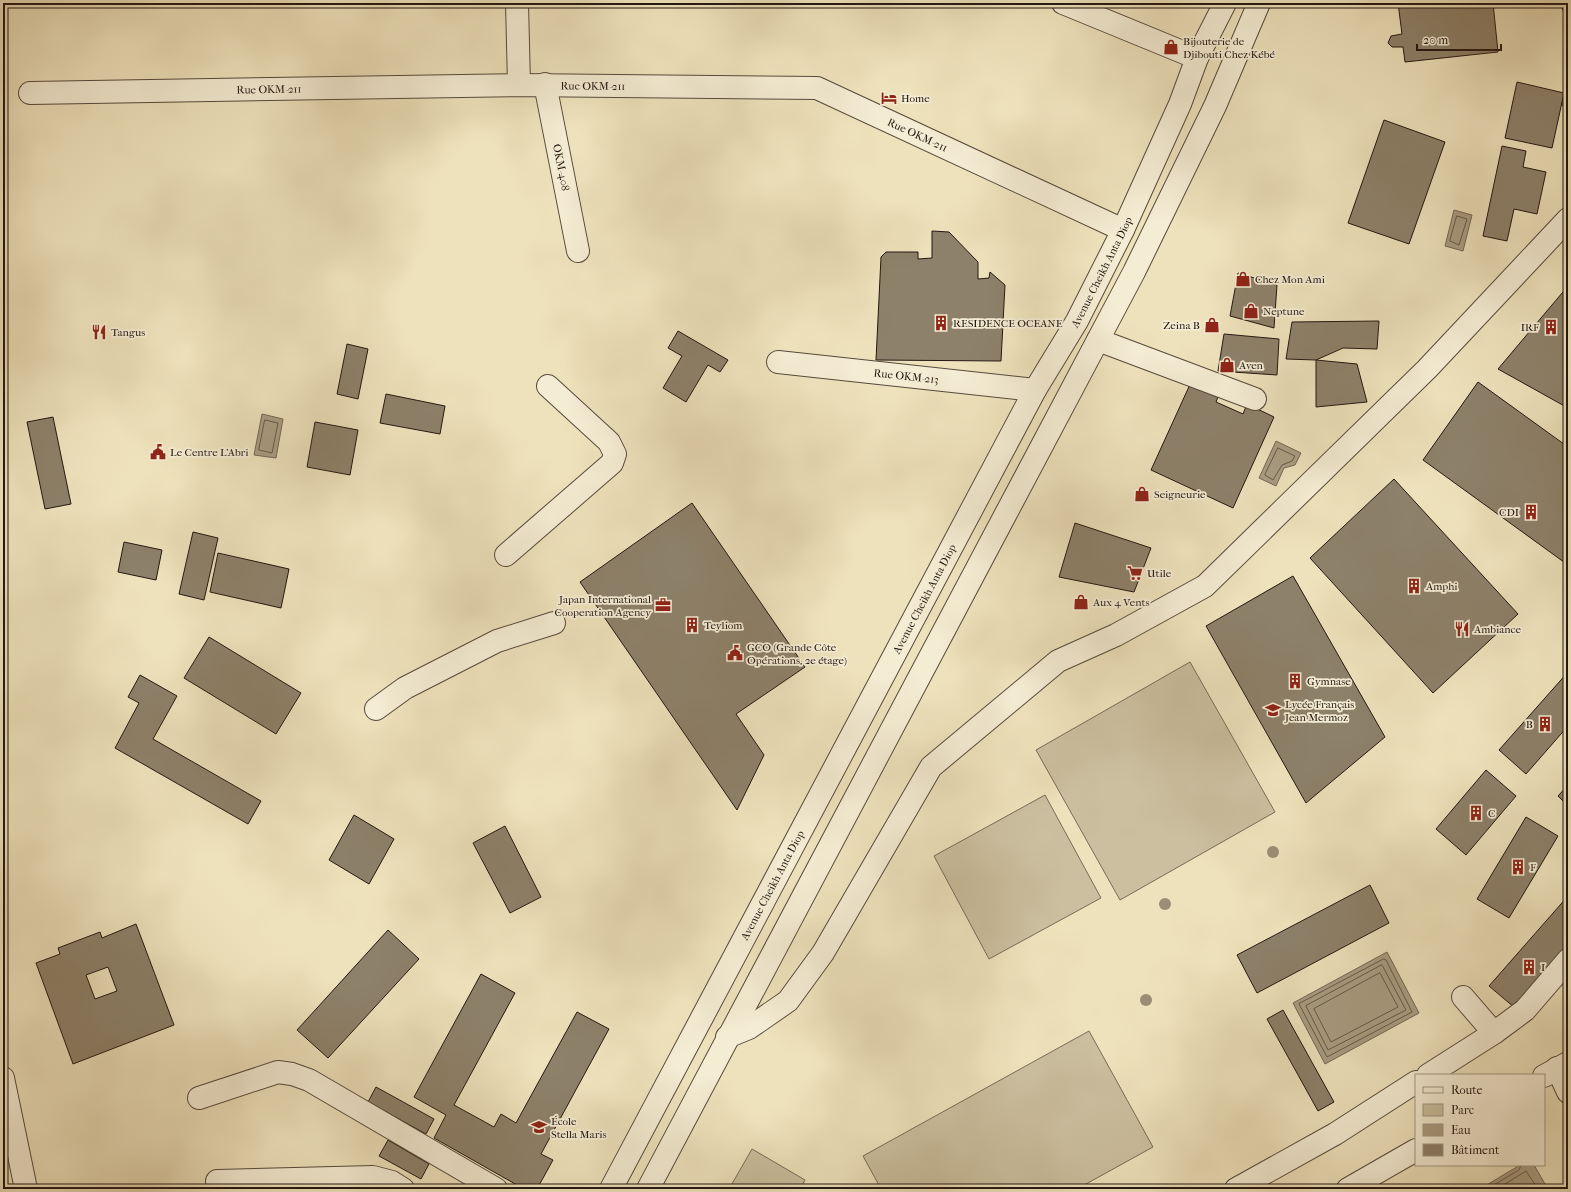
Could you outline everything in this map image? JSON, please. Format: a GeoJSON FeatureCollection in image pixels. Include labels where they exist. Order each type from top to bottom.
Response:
{"type":"FeatureCollection","features":[{"type":"Feature","properties":{"kind":"street"},"geometry":{"type":"LineString","coordinates":[[517,3],[519,84]]}},
{"type":"Feature","properties":{"kind":"street"},"geometry":{"type":"LineString","coordinates":[[1063,3],[1197,58]]}},
{"type":"Feature","properties":{"kind":"street","name":"Avenue Cheikh Anta Diop"},"geometry":{"type":"LineString","coordinates":[[611,1189],[1035,390],[1077,321],[1123,230],[1180,104],[1197,58],[1225,3]]}},
{"type":"Feature","properties":{"kind":"street"},"geometry":{"type":"LineString","coordinates":[[648,1189],[727,1037],[1098,340],[1190,160],[1259,3]]}},
{"type":"Feature","properties":{"kind":"street","name":"Rue OKM-211"},"geometry":{"type":"LineString","coordinates":[[30,92],[519,84],[817,88],[1123,230]]}},
{"type":"Feature","properties":{"kind":"street","name":"OKM-408"},"geometry":{"type":"LineString","coordinates":[[545,84],[578,251]]}},
{"type":"Feature","properties":{"kind":"street"},"geometry":{"type":"LineString","coordinates":[[727,1037],[749,1028],[788,1000],[823,953],[931,767],[1058,661],[1116,636],[1205,586],[1426,369],[1568,219]]}},
{"type":"Feature","properties":{"kind":"street"},"geometry":{"type":"LineString","coordinates":[[1098,340],[1256,400]]}},
{"type":"Feature","properties":{"kind":"street","name":"Rue OKM-213"},"geometry":{"type":"LineString","coordinates":[[778,362],[1035,390]]}},
{"type":"Feature","properties":{"kind":"street"},"geometry":{"type":"LineString","coordinates":[[506,555],[612,463],[615,454],[609,442],[548,386]]}},
{"type":"Feature","properties":{"kind":"street"},"geometry":{"type":"LineString","coordinates":[[376,709],[404,688],[497,641],[554,623]]}},
{"type":"Feature","properties":{"kind":"street"},"geometry":{"type":"LineString","coordinates":[[1430,1074],[1494,1033],[1525,1010],[1568,960]]}},
{"type":"Feature","properties":{"kind":"street"},"geometry":{"type":"LineString","coordinates":[[1463,997],[1494,1033]]}},
{"type":"Feature","properties":{"kind":"street"},"geometry":{"type":"LineString","coordinates":[[1556,1069],[1568,1092]]}},
{"type":"Feature","properties":{"kind":"street"},"geometry":{"type":"LineString","coordinates":[[199,1098],[278,1072],[292,1074],[323,1088],[496,1189]]}},
{"type":"Feature","properties":{"kind":"street"},"geometry":{"type":"LineString","coordinates":[[3,1078],[26,1189]]}},
{"type":"Feature","properties":{"kind":"street"},"geometry":{"type":"LineString","coordinates":[[1236,1189],[1335,1134],[1415,1083]]}},
{"type":"Feature","properties":{"kind":"street"},"geometry":{"type":"LineString","coordinates":[[1348,1189],[1415,1151]]}},
{"type":"Feature","properties":{"kind":"street"},"geometry":{"type":"LineString","coordinates":[[217,1181],[373,1176],[392,1182],[403,1189]]}},
{"type":"Feature","properties":{"kind":"green space"},"geometry":{"type":"Polygon","coordinates":[[[1190,662],[1275,812],[1120,900],[1036,750],[1190,662]]]}},
{"type":"Feature","properties":{"kind":"green space"},"geometry":{"type":"Polygon","coordinates":[[[1045,795],[1101,898],[989,959],[934,856],[1045,795]]]}},
{"type":"Feature","properties":{"kind":"green space"},"geometry":{"type":"Polygon","coordinates":[[[1089,1031],[1153,1147],[1077,1189],[881,1189],[863,1156],[1089,1031]]]}},
{"type":"Feature","properties":{"kind":"green space"},"geometry":{"type":"Polygon","coordinates":[[[752,1149],[805,1180],[800,1189],[729,1189],[752,1149]]]}},
{"type":"Feature","properties":{"kind":"water"},"geometry":{"type":"Polygon","coordinates":[[[1454,210],[1472,215],[1463,251],[1445,246],[1454,210]]]}},
{"type":"Feature","properties":{"kind":"water"},"geometry":{"type":"Polygon","coordinates":[[[262,414],[283,419],[276,458],[254,455],[262,414]]]}},
{"type":"Feature","properties":{"kind":"water"},"geometry":{"type":"Polygon","coordinates":[[[1276,441],[1301,453],[1295,465],[1284,468],[1276,486],[1259,478],[1276,441]]]}},
{"type":"Feature","properties":{"kind":"water"},"geometry":{"type":"Polygon","coordinates":[[[1387,952],[1419,1013],[1325,1064],[1293,1003],[1387,952]]]}},
{"type":"Feature","properties":{"kind":"water"},"geometry":{"type":"Polygon","coordinates":[[[1518,1166],[1535,1166],[1548,1189],[1480,1189],[1518,1166]]]}},
{"type":"Feature","properties":{"kind":"building"},"geometry":{"type":"Polygon","coordinates":[[[1398,3],[1493,3],[1498,52],[1405,62],[1403,47],[1392,47],[1388,43],[1391,36],[1402,34],[1398,3]]]}},
{"type":"Feature","properties":{"kind":"building"},"geometry":{"type":"Polygon","coordinates":[[[1564,3],[1568,3],[1568,20],[1562,8],[1564,3]]]}},
{"type":"Feature","properties":{"kind":"building"},"geometry":{"type":"Polygon","coordinates":[[[1517,82],[1564,93],[1552,148],[1505,138],[1517,82]]]}},
{"type":"Feature","properties":{"kind":"building"},"geometry":{"type":"Polygon","coordinates":[[[1568,98],[1568,110],[1561,104],[1568,98]]]}},
{"type":"Feature","properties":{"kind":"building"},"geometry":{"type":"Polygon","coordinates":[[[1384,120],[1445,142],[1409,244],[1348,223],[1384,120]]]}},
{"type":"Feature","properties":{"kind":"building"},"geometry":{"type":"Polygon","coordinates":[[[1502,146],[1526,151],[1523,167],[1546,172],[1537,214],[1514,209],[1507,241],[1483,236],[1502,146]]]}},
{"type":"Feature","properties":{"kind":"building","name":"RESIDENCE OCEANE"},"geometry":{"type":"Polygon","coordinates":[[[932,231],[949,232],[978,262],[978,279],[989,278],[990,272],[1005,285],[1001,361],[876,360],[881,257],[886,252],[918,252],[918,259],[932,258],[932,231]]]}},
{"type":"Feature","properties":{"kind":"building"},"geometry":{"type":"Polygon","coordinates":[[[1238,273],[1277,285],[1274,328],[1230,316],[1238,273]]]}},
{"type":"Feature","properties":{"kind":"building","name":"IRF"},"geometry":{"type":"Polygon","coordinates":[[[1568,286],[1568,408],[1498,369],[1568,286]]]}},
{"type":"Feature","properties":{"kind":"building"},"geometry":{"type":"Polygon","coordinates":[[[1379,321],[1377,349],[1343,348],[1316,360],[1286,359],[1292,322],[1379,321]]]}},
{"type":"Feature","properties":{"kind":"building"},"geometry":{"type":"Polygon","coordinates":[[[678,331],[728,360],[720,372],[708,365],[686,402],[663,388],[682,356],[668,348],[678,331]]]}},
{"type":"Feature","properties":{"kind":"building"},"geometry":{"type":"Polygon","coordinates":[[[1224,334],[1279,339],[1277,375],[1218,371],[1224,334]]]}},
{"type":"Feature","properties":{"kind":"building"},"geometry":{"type":"Polygon","coordinates":[[[347,344],[368,349],[358,399],[337,394],[347,344]]]}},
{"type":"Feature","properties":{"kind":"building"},"geometry":{"type":"Polygon","coordinates":[[[1316,360],[1357,364],[1367,402],[1316,407],[1316,360]]]}},
{"type":"Feature","properties":{"kind":"building"},"geometry":{"type":"Polygon","coordinates":[[[1192,380],[1220,392],[1216,402],[1243,414],[1247,404],[1274,417],[1233,508],[1151,470],[1192,380]]]}},
{"type":"Feature","properties":{"kind":"building","name":"CDI"},"geometry":{"type":"Polygon","coordinates":[[[1478,382],[1568,447],[1568,565],[1423,460],[1478,382]]]}},
{"type":"Feature","properties":{"kind":"building"},"geometry":{"type":"Polygon","coordinates":[[[386,394],[445,406],[440,434],[380,423],[386,394]]]}},
{"type":"Feature","properties":{"kind":"building"},"geometry":{"type":"Polygon","coordinates":[[[53,417],[71,504],[45,509],[27,422],[53,417]]]}},
{"type":"Feature","properties":{"kind":"building"},"geometry":{"type":"Polygon","coordinates":[[[315,422],[358,430],[350,475],[307,467],[315,422]]]}},
{"type":"Feature","properties":{"kind":"building","name":"Amphi"},"geometry":{"type":"Polygon","coordinates":[[[1394,479],[1518,614],[1433,693],[1310,558],[1394,479]]]}},
{"type":"Feature","properties":{"kind":"building","name":"Teyliom"},"geometry":{"type":"Polygon","coordinates":[[[692,503],[805,667],[736,714],[764,755],[737,810],[580,582],[692,503]]]}},
{"type":"Feature","properties":{"kind":"building"},"geometry":{"type":"Polygon","coordinates":[[[1075,523],[1151,548],[1134,592],[1059,577],[1075,523]]]}},
{"type":"Feature","properties":{"kind":"building"},"geometry":{"type":"Polygon","coordinates":[[[193,532],[218,538],[204,600],[179,594],[193,532]]]}},
{"type":"Feature","properties":{"kind":"building"},"geometry":{"type":"Polygon","coordinates":[[[124,542],[162,550],[156,580],[118,572],[124,542]]]}},
{"type":"Feature","properties":{"kind":"building"},"geometry":{"type":"Polygon","coordinates":[[[218,553],[289,569],[281,608],[210,592],[218,553]]]}},
{"type":"Feature","properties":{"kind":"building","name":"Gymnase"},"geometry":{"type":"Polygon","coordinates":[[[1293,576],[1385,737],[1306,803],[1206,626],[1293,576]]]}},
{"type":"Feature","properties":{"kind":"building"},"geometry":{"type":"Polygon","coordinates":[[[209,637],[301,693],[276,734],[184,678],[209,637]]]}},
{"type":"Feature","properties":{"kind":"building","name":"B"},"geometry":{"type":"Polygon","coordinates":[[[1568,672],[1568,726],[1526,774],[1499,750],[1568,672]]]}},
{"type":"Feature","properties":{"kind":"building"},"geometry":{"type":"Polygon","coordinates":[[[140,675],[177,696],[153,739],[261,801],[248,824],[115,748],[139,703],[128,697],[140,675]]]}},
{"type":"Feature","properties":{"kind":"building","name":"C"},"geometry":{"type":"Polygon","coordinates":[[[1486,770],[1516,796],[1466,855],[1436,829],[1486,770]]]}},
{"type":"Feature","properties":{"kind":"building"},"geometry":{"type":"Polygon","coordinates":[[[1568,785],[1568,806],[1558,796],[1568,785]]]}},
{"type":"Feature","properties":{"kind":"building"},"geometry":{"type":"Polygon","coordinates":[[[354,815],[394,839],[369,884],[329,860],[354,815]]]}},
{"type":"Feature","properties":{"kind":"building","name":"F"},"geometry":{"type":"Polygon","coordinates":[[[1526,817],[1558,836],[1509,918],[1477,899],[1526,817]]]}},
{"type":"Feature","properties":{"kind":"building"},"geometry":{"type":"Polygon","coordinates":[[[505,826],[541,897],[510,913],[473,843],[505,826]]]}},
{"type":"Feature","properties":{"kind":"building"},"geometry":{"type":"Polygon","coordinates":[[[1370,885],[1389,923],[1257,993],[1237,955],[1370,885]]]}},
{"type":"Feature","properties":{"kind":"building","name":"I"},"geometry":{"type":"Polygon","coordinates":[[[1568,896],[1568,948],[1515,1008],[1489,986],[1568,896]]]}},
{"type":"Feature","properties":{"kind":"building"},"geometry":{"type":"Polygon","coordinates":[[[136,924],[174,1025],[73,1064],[36,963],[60,954],[58,948],[100,932],[102,938],[136,924]],[[108,967],[86,975],[95,999],[117,991],[108,967]]]}},
{"type":"Feature","properties":{"kind":"building"},"geometry":{"type":"Polygon","coordinates":[[[388,930],[419,959],[328,1058],[297,1030],[388,930]]]}},
{"type":"Feature","properties":{"kind":"building"},"geometry":{"type":"Polygon","coordinates":[[[481,974],[515,993],[454,1105],[494,1127],[501,1114],[516,1123],[577,1012],[609,1029],[541,1154],[553,1160],[537,1189],[524,1189],[434,1138],[446,1115],[414,1097],[481,974]]]}},
{"type":"Feature","properties":{"kind":"building"},"geometry":{"type":"Polygon","coordinates":[[[1283,1010],[1334,1102],[1318,1111],[1267,1019],[1283,1010]]]}},
{"type":"Feature","properties":{"kind":"building"},"geometry":{"type":"Polygon","coordinates":[[[376,1087],[434,1119],[426,1134],[368,1102],[376,1087]]]}},
{"type":"Feature","properties":{"kind":"building"},"geometry":{"type":"Polygon","coordinates":[[[3,1136],[6,1153],[3,1153],[3,1136]]]}},
{"type":"Feature","properties":{"kind":"building"},"geometry":{"type":"Polygon","coordinates":[[[388,1140],[429,1164],[421,1179],[379,1156],[388,1140]]]}},
{"type":"Feature","properties":{"kind":"place","name":"Bijouterie de Djibouti Chez Kébé"},"geometry":{"type":"Point","coordinates":[1171,47]}},
{"type":"Feature","properties":{"kind":"place","name":"Home"},"geometry":{"type":"Point","coordinates":[889,98]}},
{"type":"Feature","properties":{"kind":"place","name":"Chez Mon Ami"},"geometry":{"type":"Point","coordinates":[1243,279]}},
{"type":"Feature","properties":{"kind":"place","name":"Neptune"},"geometry":{"type":"Point","coordinates":[1251,311]}},
{"type":"Feature","properties":{"kind":"place","name":"RESIDENCE OCEANE"},"geometry":{"type":"Point","coordinates":[941,323]}},
{"type":"Feature","properties":{"kind":"place","name":"Zeina B"},"geometry":{"type":"Point","coordinates":[1212,325]}},
{"type":"Feature","properties":{"kind":"place","name":"IRF"},"geometry":{"type":"Point","coordinates":[1551,327]}},
{"type":"Feature","properties":{"kind":"place","name":"Tangus"},"geometry":{"type":"Point","coordinates":[99,332]}},
{"type":"Feature","properties":{"kind":"place","name":"Aven"},"geometry":{"type":"Point","coordinates":[1227,365]}},
{"type":"Feature","properties":{"kind":"place","name":"Le Centre L'Abri"},"geometry":{"type":"Point","coordinates":[158,452]}},
{"type":"Feature","properties":{"kind":"place","name":"Seigneurie"},"geometry":{"type":"Point","coordinates":[1142,494]}},
{"type":"Feature","properties":{"kind":"place","name":"CDI"},"geometry":{"type":"Point","coordinates":[1531,512]}},
{"type":"Feature","properties":{"kind":"place","name":"Utile"},"geometry":{"type":"Point","coordinates":[1135,573]}},
{"type":"Feature","properties":{"kind":"place","name":"Amphi"},"geometry":{"type":"Point","coordinates":[1414,586]}},
{"type":"Feature","properties":{"kind":"place","name":"Aux 4 Vents"},"geometry":{"type":"Point","coordinates":[1081,602]}},
{"type":"Feature","properties":{"kind":"place","name":"Japan International Cooperation Agency"},"geometry":{"type":"Point","coordinates":[663,605]}},
{"type":"Feature","properties":{"kind":"place","name":"Teyliom"},"geometry":{"type":"Point","coordinates":[692,625]}},
{"type":"Feature","properties":{"kind":"place","name":"Ambiance"},"geometry":{"type":"Point","coordinates":[1462,629]}},
{"type":"Feature","properties":{"kind":"place","name":"GCO (Grande Côte Opérations, 2e étage)"},"geometry":{"type":"Point","coordinates":[735,653]}},
{"type":"Feature","properties":{"kind":"place","name":"Gymnase"},"geometry":{"type":"Point","coordinates":[1295,681]}},
{"type":"Feature","properties":{"kind":"place","name":"Lycée Français Jean Mermoz"},"geometry":{"type":"Point","coordinates":[1273,710]}},
{"type":"Feature","properties":{"kind":"place","name":"B"},"geometry":{"type":"Point","coordinates":[1545,724]}},
{"type":"Feature","properties":{"kind":"place","name":"C"},"geometry":{"type":"Point","coordinates":[1476,813]}},
{"type":"Feature","properties":{"kind":"place","name":"F"},"geometry":{"type":"Point","coordinates":[1518,867]}},
{"type":"Feature","properties":{"kind":"place","name":"I"},"geometry":{"type":"Point","coordinates":[1529,967]}},
{"type":"Feature","properties":{"kind":"place","name":"École Stella Maris"},"geometry":{"type":"Point","coordinates":[539,1127]}}]}
